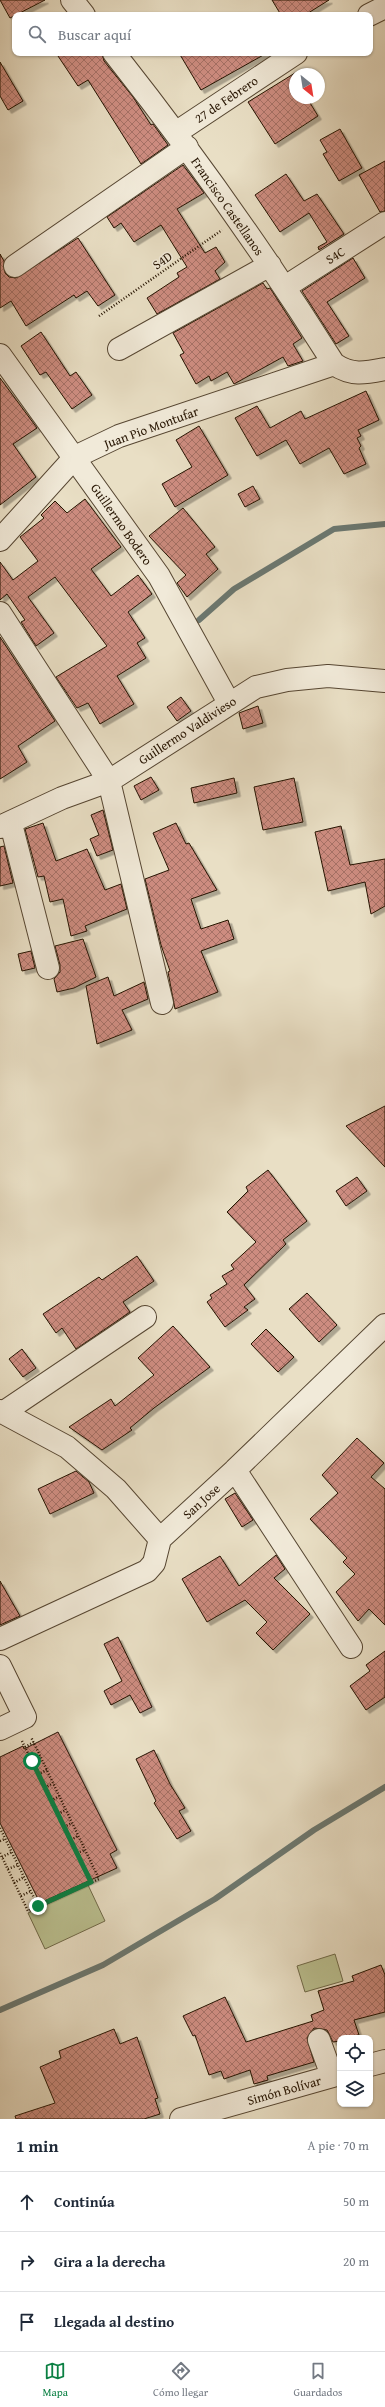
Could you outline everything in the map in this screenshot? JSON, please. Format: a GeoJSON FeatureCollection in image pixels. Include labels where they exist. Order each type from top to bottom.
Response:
{"type":"FeatureCollection","features":[{"type":"Feature","properties":{"kind":"street"},"geometry":{"type":"LineString","coordinates":[[72,0],[82,12]]}},
{"type":"Feature","properties":{"kind":"street"},"geometry":{"type":"LineString","coordinates":[[373,13],[385,7]]}},
{"type":"Feature","properties":{"kind":"street","name":"Francisco Castellanos"},"geometry":{"type":"LineString","coordinates":[[116,56],[182,140],[285,286],[334,364]]}},
{"type":"Feature","properties":{"kind":"street","name":"27 de Febrero"},"geometry":{"type":"LineString","coordinates":[[15,266],[292,56]]}},
{"type":"Feature","properties":{"kind":"street","name":"S4C"},"geometry":{"type":"LineString","coordinates":[[285,286],[385,224]]}},
{"type":"Feature","properties":{"kind":"street"},"geometry":{"type":"LineString","coordinates":[[119,349],[270,266]]}},
{"type":"Feature","properties":{"kind":"street","name":"Guillermo Bodero"},"geometry":{"type":"LineString","coordinates":[[0,355],[75,457],[159,576],[229,703]]}},
{"type":"Feature","properties":{"kind":"street"},"geometry":{"type":"LineString","coordinates":[[334,364],[345,372],[366,373],[385,369]]}},
{"type":"Feature","properties":{"kind":"street","name":"Juan Pio Montufar"},"geometry":{"type":"LineString","coordinates":[[0,540],[75,457],[120,436],[334,364]]}},
{"type":"Feature","properties":{"kind":"street"},"geometry":{"type":"LineString","coordinates":[[0,613],[109,781],[162,1003]]}},
{"type":"Feature","properties":{"kind":"street","name":"Guillermo Valdivieso"},"geometry":{"type":"LineString","coordinates":[[6,826],[62,798],[109,781],[256,687],[287,680],[328,676],[385,681]]}},
{"type":"Feature","properties":{"kind":"street"},"geometry":{"type":"LineString","coordinates":[[6,826],[48,968]]}},
{"type":"Feature","properties":{"kind":"street"},"geometry":{"type":"LineString","coordinates":[[0,1639],[147,1571],[154,1563],[160,1539],[116,1489],[67,1447],[2,1412],[145,1316]]}},
{"type":"Feature","properties":{"kind":"street","name":"San Jose"},"geometry":{"type":"LineString","coordinates":[[160,1539],[235,1470],[385,1326]]}},
{"type":"Feature","properties":{"kind":"street"},"geometry":{"type":"LineString","coordinates":[[235,1470],[351,1647]]}},
{"type":"Feature","properties":{"kind":"street"},"geometry":{"type":"LineString","coordinates":[[0,1666],[25,1717],[12,1724]]}},
{"type":"Feature","properties":{"kind":"street"},"geometry":{"type":"LineString","coordinates":[[320,2040],[336,2075]]}},
{"type":"Feature","properties":{"kind":"street"},"geometry":{"type":"LineString","coordinates":[[373,2064],[385,2061]]}},
{"type":"Feature","properties":{"kind":"street","name":"Simón Bolívar"},"geometry":{"type":"LineString","coordinates":[[181,2119],[336,2075]]}},
{"type":"Feature","properties":{"kind":"path","name":"S4D"},"geometry":{"type":"LineString","coordinates":[[99,316],[237,220]]}},
{"type":"Feature","properties":{"kind":"path"},"geometry":{"type":"LineString","coordinates":[[0,1853],[28,1911],[99,1879],[34,1742],[12,1724]]}},
{"type":"Feature","properties":{"kind":"path"},"geometry":{"type":"LineString","coordinates":[[12,1724],[25,1747],[91,1882]]}},
{"type":"Feature","properties":{"kind":"path"},"geometry":{"type":"LineString","coordinates":[[25,1747],[34,1742]]}},
{"type":"Feature","properties":{"kind":"path"},"geometry":{"type":"LineString","coordinates":[[32,1761],[40,1756]]}},
{"type":"Feature","properties":{"kind":"path"},"geometry":{"type":"LineString","coordinates":[[38,1774],[47,1770]]}},
{"type":"Feature","properties":{"kind":"path"},"geometry":{"type":"LineString","coordinates":[[45,1788],[53,1783]]}},
{"type":"Feature","properties":{"kind":"path"},"geometry":{"type":"LineString","coordinates":[[51,1801],[59,1796]]}},
{"type":"Feature","properties":{"kind":"path"},"geometry":{"type":"LineString","coordinates":[[58,1814],[66,1810]]}},
{"type":"Feature","properties":{"kind":"path"},"geometry":{"type":"LineString","coordinates":[[64,1827],[72,1823]]}},
{"type":"Feature","properties":{"kind":"path"},"geometry":{"type":"LineString","coordinates":[[0,1828],[38,1906]]}},
{"type":"Feature","properties":{"kind":"path"},"geometry":{"type":"LineString","coordinates":[[70,1840],[78,1836]]}},
{"type":"Feature","properties":{"kind":"path"},"geometry":{"type":"LineString","coordinates":[[0,1841],[5,1839]]}},
{"type":"Feature","properties":{"kind":"path"},"geometry":{"type":"LineString","coordinates":[[77,1853],[85,1850]]}},
{"type":"Feature","properties":{"kind":"path"},"geometry":{"type":"LineString","coordinates":[[2,1857],[12,1852]]}},
{"type":"Feature","properties":{"kind":"path"},"geometry":{"type":"LineString","coordinates":[[8,1870],[18,1865]]}},
{"type":"Feature","properties":{"kind":"path"},"geometry":{"type":"LineString","coordinates":[[14,1883],[24,1878]]}},
{"type":"Feature","properties":{"kind":"path"},"geometry":{"type":"LineString","coordinates":[[21,1896],[31,1891]]}},
{"type":"Feature","properties":{"kind":"green space"},"geometry":{"type":"Polygon","coordinates":[[[88,1885],[105,1921],[45,1949],[28,1913],[88,1885]]]}},
{"type":"Feature","properties":{"kind":"green space"},"geometry":{"type":"Polygon","coordinates":[[[335,1954],[343,1981],[305,1992],[297,1966],[335,1954]]]}},
{"type":"Feature","properties":{"kind":"building"},"geometry":{"type":"Polygon","coordinates":[[[0,0],[45,0],[22,12],[12,12],[12,17],[10,18],[0,0]]]}},
{"type":"Feature","properties":{"kind":"building"},"geometry":{"type":"Polygon","coordinates":[[[272,0],[329,0],[310,12],[279,12],[272,0]]]}},
{"type":"Feature","properties":{"kind":"building"},"geometry":{"type":"Polygon","coordinates":[[[58,56],[103,56],[104,61],[133,97],[151,125],[153,124],[168,145],[141,164],[88,80],[78,86],[58,56]]]}},
{"type":"Feature","properties":{"kind":"building"},"geometry":{"type":"Polygon","coordinates":[[[181,56],[262,56],[201,90],[181,56]]]}},
{"type":"Feature","properties":{"kind":"building"},"geometry":{"type":"Polygon","coordinates":[[[0,62],[23,101],[8,110],[0,96],[0,62]]]}},
{"type":"Feature","properties":{"kind":"building"},"geometry":{"type":"Polygon","coordinates":[[[289,77],[289,104],[311,104],[318,116],[275,144],[248,102],[289,77]]]}},
{"type":"Feature","properties":{"kind":"building"},"geometry":{"type":"Polygon","coordinates":[[[340,129],[362,168],[339,181],[323,154],[327,152],[320,140],[340,129]]]}},
{"type":"Feature","properties":{"kind":"building"},"geometry":{"type":"Polygon","coordinates":[[[385,161],[385,211],[380,212],[359,175],[385,161]]]}},
{"type":"Feature","properties":{"kind":"building"},"geometry":{"type":"Polygon","coordinates":[[[183,165],[204,193],[177,209],[205,253],[216,247],[225,262],[215,271],[220,279],[157,314],[147,298],[179,277],[177,273],[187,267],[161,225],[134,242],[121,223],[114,228],[107,217],[183,165]]]}},
{"type":"Feature","properties":{"kind":"building"},"geometry":{"type":"Polygon","coordinates":[[[286,174],[304,201],[317,194],[344,234],[319,250],[318,247],[327,242],[309,213],[280,232],[255,195],[286,174]]]}},
{"type":"Feature","properties":{"kind":"building"},"geometry":{"type":"Polygon","coordinates":[[[78,238],[115,295],[98,306],[87,291],[76,298],[74,295],[26,326],[11,301],[0,308],[0,254],[4,261],[5,273],[9,277],[16,278],[78,238]]]}},
{"type":"Feature","properties":{"kind":"building"},"geometry":{"type":"Polygon","coordinates":[[[353,258],[365,278],[327,302],[349,336],[336,344],[302,291],[353,258]]]}},
{"type":"Feature","properties":{"kind":"building"},"geometry":{"type":"Polygon","coordinates":[[[263,283],[267,289],[270,288],[302,338],[293,344],[303,361],[288,366],[283,357],[234,384],[227,372],[211,381],[209,376],[196,384],[180,355],[184,353],[173,333],[263,283]]]}},
{"type":"Feature","properties":{"kind":"building"},"geometry":{"type":"Polygon","coordinates":[[[41,332],[70,376],[76,372],[92,395],[72,409],[46,372],[40,375],[21,346],[41,332]]]}},
{"type":"Feature","properties":{"kind":"building"},"geometry":{"type":"Polygon","coordinates":[[[0,378],[37,428],[13,444],[36,477],[0,505],[0,378]]]}},
{"type":"Feature","properties":{"kind":"building"},"geometry":{"type":"Polygon","coordinates":[[[366,391],[379,420],[358,430],[361,436],[357,438],[361,446],[359,448],[366,464],[344,474],[329,448],[300,464],[286,440],[257,456],[235,418],[257,406],[270,428],[301,411],[305,419],[366,391]]]}},
{"type":"Feature","properties":{"kind":"building"},"geometry":{"type":"Polygon","coordinates":[[[199,426],[228,475],[175,507],[162,484],[192,467],[176,440],[199,426]]]}},
{"type":"Feature","properties":{"kind":"building"},"geometry":{"type":"Polygon","coordinates":[[[253,486],[260,499],[245,507],[238,494],[253,486]]]}},
{"type":"Feature","properties":{"kind":"building"},"geometry":{"type":"Polygon","coordinates":[[[85,499],[121,547],[91,569],[111,596],[138,575],[152,594],[128,612],[145,638],[137,643],[146,658],[117,676],[134,704],[100,724],[88,703],[77,708],[56,677],[107,646],[55,577],[28,597],[54,633],[36,646],[21,622],[25,620],[7,594],[0,600],[0,562],[13,580],[38,561],[20,537],[44,518],[41,515],[55,501],[67,513],[85,499]]]}},
{"type":"Feature","properties":{"kind":"building"},"geometry":{"type":"Polygon","coordinates":[[[183,508],[215,547],[206,554],[218,569],[187,597],[177,583],[186,575],[149,536],[183,508]]]}},
{"type":"Feature","properties":{"kind":"building"},"geometry":{"type":"Polygon","coordinates":[[[0,637],[55,721],[18,746],[27,762],[0,779],[0,637]]]}},
{"type":"Feature","properties":{"kind":"building"},"geometry":{"type":"Polygon","coordinates":[[[181,697],[191,711],[177,721],[167,707],[181,697]]]}},
{"type":"Feature","properties":{"kind":"building"},"geometry":{"type":"Polygon","coordinates":[[[258,706],[263,723],[243,729],[239,713],[258,706]]]}},
{"type":"Feature","properties":{"kind":"building"},"geometry":{"type":"Polygon","coordinates":[[[151,777],[159,790],[141,800],[134,786],[151,777]]]}},
{"type":"Feature","properties":{"kind":"building"},"geometry":{"type":"Polygon","coordinates":[[[234,778],[237,793],[194,803],[191,788],[234,778]]]}},
{"type":"Feature","properties":{"kind":"building"},"geometry":{"type":"Polygon","coordinates":[[[294,778],[303,822],[263,830],[254,787],[294,778]]]}},
{"type":"Feature","properties":{"kind":"building"},"geometry":{"type":"Polygon","coordinates":[[[103,810],[113,850],[97,856],[90,839],[99,835],[91,815],[103,810]]]}},
{"type":"Feature","properties":{"kind":"building"},"geometry":{"type":"Polygon","coordinates":[[[43,823],[56,861],[87,849],[105,890],[121,884],[127,909],[85,926],[87,931],[71,936],[63,899],[50,902],[44,876],[38,877],[25,829],[43,823]]]}},
{"type":"Feature","properties":{"kind":"building"},"geometry":{"type":"Polygon","coordinates":[[[176,823],[186,844],[189,843],[217,890],[191,899],[201,929],[228,920],[234,939],[201,951],[218,992],[175,1009],[168,972],[170,971],[161,945],[145,879],[169,870],[153,833],[176,823]]]}},
{"type":"Feature","properties":{"kind":"building"},"geometry":{"type":"Polygon","coordinates":[[[341,826],[350,865],[385,859],[385,906],[371,914],[365,882],[328,891],[315,832],[341,826]]]}},
{"type":"Feature","properties":{"kind":"building"},"geometry":{"type":"Polygon","coordinates":[[[4,846],[13,883],[0,886],[0,847],[4,846]]]}},
{"type":"Feature","properties":{"kind":"building"},"geometry":{"type":"Polygon","coordinates":[[[83,939],[96,977],[74,988],[57,992],[54,979],[60,972],[60,965],[55,946],[83,939]]]}},
{"type":"Feature","properties":{"kind":"building"},"geometry":{"type":"Polygon","coordinates":[[[31,951],[35,968],[22,971],[18,954],[31,951]]]}},
{"type":"Feature","properties":{"kind":"building"},"geometry":{"type":"Polygon","coordinates":[[[108,977],[114,996],[144,982],[148,999],[122,1010],[132,1030],[97,1044],[86,986],[108,977]]]}},
{"type":"Feature","properties":{"kind":"building"},"geometry":{"type":"Polygon","coordinates":[[[385,1106],[385,1167],[346,1126],[385,1106]]]}},
{"type":"Feature","properties":{"kind":"building"},"geometry":{"type":"Polygon","coordinates":[[[268,1170],[307,1221],[283,1240],[286,1244],[244,1285],[255,1299],[244,1307],[248,1310],[225,1327],[207,1302],[212,1298],[210,1295],[227,1284],[222,1276],[234,1269],[231,1265],[256,1242],[227,1212],[248,1191],[246,1187],[268,1170]]]}},
{"type":"Feature","properties":{"kind":"building"},"geometry":{"type":"Polygon","coordinates":[[[357,1177],[367,1191],[346,1206],[336,1191],[357,1177]]]}},
{"type":"Feature","properties":{"kind":"building"},"geometry":{"type":"Polygon","coordinates":[[[137,1256],[154,1281],[123,1302],[130,1312],[76,1349],[62,1328],[56,1333],[43,1314],[99,1277],[102,1280],[137,1256]]]}},
{"type":"Feature","properties":{"kind":"building"},"geometry":{"type":"Polygon","coordinates":[[[307,1293],[337,1325],[319,1342],[289,1309],[307,1293]]]}},
{"type":"Feature","properties":{"kind":"building"},"geometry":{"type":"Polygon","coordinates":[[[173,1326],[210,1367],[154,1408],[130,1428],[132,1430],[102,1450],[69,1427],[111,1399],[115,1406],[154,1375],[138,1358],[173,1326]]]}},
{"type":"Feature","properties":{"kind":"building"},"geometry":{"type":"Polygon","coordinates":[[[266,1329],[294,1357],[278,1372],[251,1344],[266,1329]]]}},
{"type":"Feature","properties":{"kind":"building"},"geometry":{"type":"Polygon","coordinates":[[[22,1349],[36,1368],[23,1377],[9,1359],[22,1349]]]}},
{"type":"Feature","properties":{"kind":"building"},"geometry":{"type":"Polygon","coordinates":[[[357,1438],[384,1463],[371,1477],[385,1489],[385,1625],[369,1609],[358,1621],[336,1592],[355,1574],[343,1562],[347,1558],[310,1519],[338,1493],[322,1475],[357,1438]]]}},
{"type":"Feature","properties":{"kind":"building"},"geometry":{"type":"Polygon","coordinates":[[[76,1471],[89,1482],[94,1493],[50,1514],[38,1489],[76,1471]]]}},
{"type":"Feature","properties":{"kind":"building"},"geometry":{"type":"Polygon","coordinates":[[[235,1493],[253,1520],[242,1527],[225,1499],[235,1493]]]}},
{"type":"Feature","properties":{"kind":"building"},"geometry":{"type":"Polygon","coordinates":[[[276,1555],[285,1569],[274,1578],[310,1614],[273,1650],[256,1633],[267,1622],[245,1600],[207,1622],[182,1579],[220,1556],[239,1586],[276,1555]]]}},
{"type":"Feature","properties":{"kind":"building"},"geometry":{"type":"Polygon","coordinates":[[[0,1581],[20,1616],[0,1625],[0,1581]]]}},
{"type":"Feature","properties":{"kind":"building"},"geometry":{"type":"Polygon","coordinates":[[[118,1637],[152,1707],[140,1713],[130,1695],[111,1705],[104,1691],[122,1681],[104,1644],[118,1637]]]}},
{"type":"Feature","properties":{"kind":"building"},"geometry":{"type":"Polygon","coordinates":[[[385,1651],[385,1697],[366,1710],[350,1686],[370,1671],[366,1665],[385,1651]]]}},
{"type":"Feature","properties":{"kind":"building"},"geometry":{"type":"Polygon","coordinates":[[[58,1732],[117,1850],[110,1854],[117,1868],[40,1903],[0,1823],[0,1757],[23,1746],[24,1749],[58,1732]]]}},
{"type":"Feature","properties":{"kind":"building"},"geometry":{"type":"Polygon","coordinates":[[[154,1750],[170,1784],[185,1808],[179,1811],[191,1831],[177,1839],[154,1803],[156,1801],[136,1759],[154,1750]]]}},
{"type":"Feature","properties":{"kind":"building"},"geometry":{"type":"Polygon","coordinates":[[[381,1965],[385,1975],[385,2012],[354,2020],[359,2035],[337,2035],[337,2041],[333,2042],[327,2030],[314,2028],[307,2038],[314,2062],[267,2076],[268,2080],[254,2084],[250,2070],[224,2079],[221,2071],[209,2075],[195,2035],[193,2036],[183,2016],[225,1997],[246,2042],[313,2021],[311,2015],[324,2010],[318,1991],[354,1981],[352,1976],[381,1965]]]}},
{"type":"Feature","properties":{"kind":"building"},"geometry":{"type":"Polygon","coordinates":[[[114,2029],[120,2044],[137,2037],[158,2098],[155,2099],[160,2114],[144,2119],[16,2119],[15,2116],[55,2103],[40,2067],[61,2058],[59,2051],[114,2029]]]}},
{"type":"Feature","properties":{"kind":"waterway"},"geometry":{"type":"LineString","coordinates":[[199,620],[234,589],[334,529],[385,524]]}},
{"type":"Feature","properties":{"kind":"waterway"},"geometry":{"type":"LineString","coordinates":[[0,2010],[103,1965],[215,1899],[314,1830],[385,1787]]}},
{"type":"Feature","properties":{"kind":"route"},"geometry":{"type":"LineString","coordinates":[[32,1761],[91,1882],[38,1906]]}}]}
